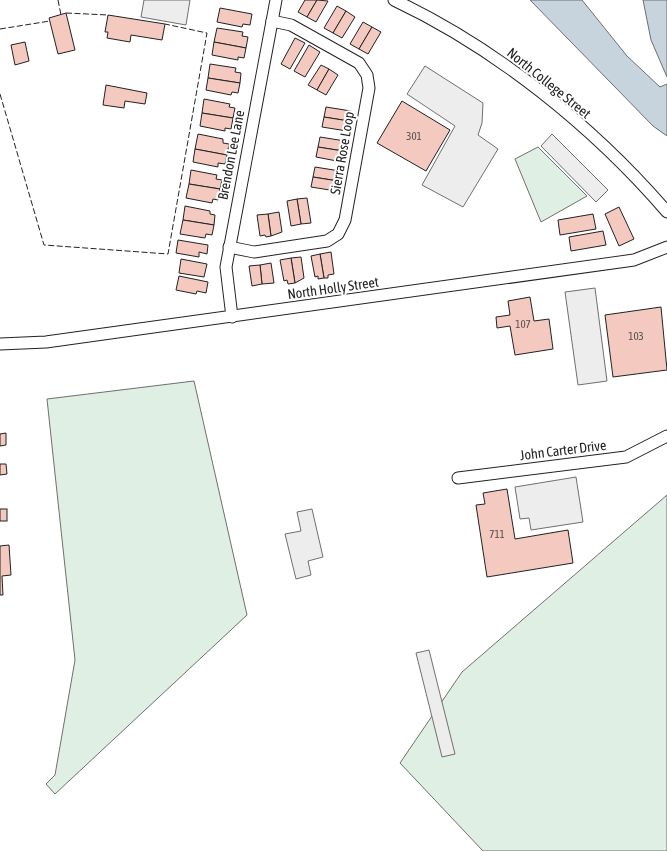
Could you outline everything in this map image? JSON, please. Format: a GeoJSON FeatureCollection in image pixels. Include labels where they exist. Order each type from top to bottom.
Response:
{"type":"FeatureCollection","features":[{"type":"Feature","properties":{"kind":"street","name":"Brendon Lee Lane"},"geometry":{"type":"LineString","coordinates":[[232,317],[226,267],[276,0]]}},
{"type":"Feature","properties":{"kind":"street","name":"North College Street"},"geometry":{"type":"LineString","coordinates":[[394,0],[462,36],[505,66],[607,150],[667,212]]}},
{"type":"Feature","properties":{"kind":"street","name":"Sierra Rose Loop"},"geometry":{"type":"LineString","coordinates":[[229,247],[254,252],[327,241],[338,234],[345,220],[369,88],[367,75],[359,63],[351,58],[291,25],[272,21]]}},
{"type":"Feature","properties":{"kind":"street","name":"North Holly Street"},"geometry":{"type":"LineString","coordinates":[[0,344],[46,342],[634,260],[662,252],[667,248]]}},
{"type":"Feature","properties":{"kind":"street","name":"John Carter Drive"},"geometry":{"type":"LineString","coordinates":[[458,478],[626,457],[667,436]]}},
{"type":"Feature","properties":{"kind":"green space"},"geometry":{"type":"Polygon","coordinates":[[[538,147],[587,196],[541,222],[515,159],[538,147]]]}},
{"type":"Feature","properties":{"kind":"green space"},"geometry":{"type":"Polygon","coordinates":[[[194,381],[247,615],[55,794],[46,784],[55,775],[75,660],[47,399],[194,381]]]}},
{"type":"Feature","properties":{"kind":"green space"},"geometry":{"type":"Polygon","coordinates":[[[667,495],[667,851],[483,851],[400,763],[462,672],[667,495]]]}},
{"type":"Feature","properties":{"kind":"shaded area"},"geometry":{"type":"Polygon","coordinates":[[[144,0],[190,0],[186,25],[141,17],[144,0]]]}},
{"type":"Feature","properties":{"kind":"shaded area"},"geometry":{"type":"Polygon","coordinates":[[[530,0],[582,0],[627,56],[660,87],[667,84],[667,136],[653,126],[530,0]]]}},
{"type":"Feature","properties":{"kind":"shaded area"},"geometry":{"type":"Polygon","coordinates":[[[643,0],[667,0],[667,77],[651,40],[643,0]]]}},
{"type":"Feature","properties":{"kind":"shaded area"},"geometry":{"type":"Polygon","coordinates":[[[425,66],[483,103],[482,123],[478,135],[498,149],[463,207],[422,185],[455,126],[407,94],[425,66]]]}},
{"type":"Feature","properties":{"kind":"shaded area"},"geometry":{"type":"Polygon","coordinates":[[[552,134],[608,190],[596,202],[541,146],[552,134]]]}},
{"type":"Feature","properties":{"kind":"shaded area"},"geometry":{"type":"Polygon","coordinates":[[[595,288],[607,381],[578,385],[565,292],[595,288]]]}},
{"type":"Feature","properties":{"kind":"shaded area"},"geometry":{"type":"Polygon","coordinates":[[[576,477],[583,522],[531,530],[529,518],[520,519],[515,487],[576,477]]]}},
{"type":"Feature","properties":{"kind":"shaded area"},"geometry":{"type":"Polygon","coordinates":[[[312,509],[323,557],[308,561],[311,575],[296,579],[285,534],[301,531],[297,512],[312,509]]]}},
{"type":"Feature","properties":{"kind":"shaded area"},"geometry":{"type":"Polygon","coordinates":[[[429,650],[455,754],[442,757],[416,653],[429,650]]]}},
{"type":"Feature","properties":{"kind":"building"},"geometry":{"type":"Polygon","coordinates":[[[305,0],[317,0],[307,17],[298,12],[305,0]]]}},
{"type":"Feature","properties":{"kind":"building"},"geometry":{"type":"Polygon","coordinates":[[[317,0],[328,1],[316,22],[307,17],[317,0]]]}},
{"type":"Feature","properties":{"kind":"building"},"geometry":{"type":"Polygon","coordinates":[[[337,6],[346,11],[333,33],[324,28],[337,6]]]}},
{"type":"Feature","properties":{"kind":"building"},"geometry":{"type":"Polygon","coordinates":[[[220,8],[252,14],[250,25],[243,24],[242,27],[217,22],[220,8]]]}},
{"type":"Feature","properties":{"kind":"building"},"geometry":{"type":"Polygon","coordinates":[[[346,11],[355,17],[342,38],[333,33],[346,11]]]}},
{"type":"Feature","properties":{"kind":"building"},"geometry":{"type":"Polygon","coordinates":[[[66,13],[75,50],[58,54],[49,18],[66,13]]]}},
{"type":"Feature","properties":{"kind":"building"},"geometry":{"type":"Polygon","coordinates":[[[108,15],[165,24],[162,40],[131,35],[130,42],[107,38],[108,32],[105,32],[108,15]]]}},
{"type":"Feature","properties":{"kind":"building"},"geometry":{"type":"Polygon","coordinates":[[[363,22],[372,27],[359,49],[350,44],[363,22]]]}},
{"type":"Feature","properties":{"kind":"building"},"geometry":{"type":"Polygon","coordinates":[[[372,27],[381,32],[368,54],[359,49],[372,27]]]}},
{"type":"Feature","properties":{"kind":"building"},"geometry":{"type":"Polygon","coordinates":[[[217,28],[243,32],[242,36],[248,37],[246,48],[214,42],[217,28]]]}},
{"type":"Feature","properties":{"kind":"building"},"geometry":{"type":"Polygon","coordinates":[[[295,38],[305,43],[290,69],[281,64],[295,38]]]}},
{"type":"Feature","properties":{"kind":"building"},"geometry":{"type":"Polygon","coordinates":[[[25,42],[29,61],[15,65],[11,45],[25,42]]]}},
{"type":"Feature","properties":{"kind":"building"},"geometry":{"type":"Polygon","coordinates":[[[214,42],[246,48],[244,58],[238,57],[238,60],[212,55],[214,42]]]}},
{"type":"Feature","properties":{"kind":"building"},"geometry":{"type":"Polygon","coordinates":[[[309,45],[320,52],[305,77],[294,71],[309,45]]]}},
{"type":"Feature","properties":{"kind":"building"},"geometry":{"type":"Polygon","coordinates":[[[210,64],[236,68],[235,72],[241,73],[240,83],[208,78],[210,64]]]}},
{"type":"Feature","properties":{"kind":"building"},"geometry":{"type":"Polygon","coordinates":[[[321,65],[329,69],[317,90],[308,85],[321,65]]]}},
{"type":"Feature","properties":{"kind":"building"},"geometry":{"type":"Polygon","coordinates":[[[329,69],[338,75],[326,95],[317,90],[329,69]]]}},
{"type":"Feature","properties":{"kind":"building"},"geometry":{"type":"Polygon","coordinates":[[[208,78],[240,83],[238,93],[232,92],[231,95],[206,90],[208,78]]]}},
{"type":"Feature","properties":{"kind":"building"},"geometry":{"type":"Polygon","coordinates":[[[106,85],[147,93],[145,104],[125,101],[124,108],[103,105],[106,85]]]}},
{"type":"Feature","properties":{"kind":"building"},"geometry":{"type":"Polygon","coordinates":[[[204,99],[230,104],[229,107],[235,108],[233,118],[202,113],[204,99]]]}},
{"type":"Feature","properties":{"kind":"building"},"geometry":{"type":"Polygon","coordinates":[[[402,101],[450,130],[426,171],[377,143],[402,101]]]}},
{"type":"Feature","properties":{"kind":"building"},"geometry":{"type":"Polygon","coordinates":[[[326,107],[351,111],[349,121],[324,117],[326,107]]]}},
{"type":"Feature","properties":{"kind":"building"},"geometry":{"type":"Polygon","coordinates":[[[202,113],[233,118],[231,129],[225,128],[225,131],[200,126],[202,113]]]}},
{"type":"Feature","properties":{"kind":"building"},"geometry":{"type":"Polygon","coordinates":[[[324,117],[349,121],[347,131],[322,127],[324,117]]]}},
{"type":"Feature","properties":{"kind":"building"},"geometry":{"type":"Polygon","coordinates":[[[198,134],[223,139],[223,143],[229,144],[227,155],[195,149],[198,134]]]}},
{"type":"Feature","properties":{"kind":"building"},"geometry":{"type":"Polygon","coordinates":[[[320,137],[345,141],[343,151],[318,147],[320,137]]]}},
{"type":"Feature","properties":{"kind":"building"},"geometry":{"type":"Polygon","coordinates":[[[318,147],[343,151],[342,162],[316,157],[318,147]]]}},
{"type":"Feature","properties":{"kind":"building"},"geometry":{"type":"Polygon","coordinates":[[[195,149],[227,155],[225,164],[218,163],[218,167],[193,162],[195,149]]]}},
{"type":"Feature","properties":{"kind":"building"},"geometry":{"type":"Polygon","coordinates":[[[315,167],[340,171],[338,181],[313,177],[315,167]]]}},
{"type":"Feature","properties":{"kind":"building"},"geometry":{"type":"Polygon","coordinates":[[[191,170],[217,175],[216,179],[222,180],[220,189],[189,184],[191,170]]]}},
{"type":"Feature","properties":{"kind":"building"},"geometry":{"type":"Polygon","coordinates":[[[313,177],[338,181],[336,191],[311,187],[313,177]]]}},
{"type":"Feature","properties":{"kind":"building"},"geometry":{"type":"Polygon","coordinates":[[[189,184],[220,189],[218,200],[213,199],[212,203],[186,198],[189,184]]]}},
{"type":"Feature","properties":{"kind":"building"},"geometry":{"type":"Polygon","coordinates":[[[307,198],[311,223],[301,224],[297,199],[307,198]]]}},
{"type":"Feature","properties":{"kind":"building"},"geometry":{"type":"Polygon","coordinates":[[[297,199],[301,224],[291,226],[287,201],[297,199]]]}},
{"type":"Feature","properties":{"kind":"building"},"geometry":{"type":"Polygon","coordinates":[[[185,206],[210,211],[210,214],[215,215],[214,225],[183,220],[185,206]]]}},
{"type":"Feature","properties":{"kind":"building"},"geometry":{"type":"Polygon","coordinates":[[[619,207],[634,239],[619,246],[605,214],[619,207]]]}},
{"type":"Feature","properties":{"kind":"building"},"geometry":{"type":"Polygon","coordinates":[[[279,212],[282,232],[271,236],[268,214],[279,212]]]}},
{"type":"Feature","properties":{"kind":"building"},"geometry":{"type":"Polygon","coordinates":[[[268,214],[271,236],[260,236],[257,215],[268,214]]]}},
{"type":"Feature","properties":{"kind":"building"},"geometry":{"type":"Polygon","coordinates":[[[593,214],[596,229],[560,235],[558,220],[593,214]]]}},
{"type":"Feature","properties":{"kind":"building"},"geometry":{"type":"Polygon","coordinates":[[[183,220],[214,225],[212,235],[206,234],[205,238],[180,234],[183,220]]]}},
{"type":"Feature","properties":{"kind":"building"},"geometry":{"type":"Polygon","coordinates":[[[603,231],[606,245],[571,251],[569,237],[603,231]]]}},
{"type":"Feature","properties":{"kind":"building"},"geometry":{"type":"Polygon","coordinates":[[[178,240],[208,245],[207,254],[199,252],[199,257],[176,253],[178,240]]]}},
{"type":"Feature","properties":{"kind":"building"},"geometry":{"type":"Polygon","coordinates":[[[331,252],[334,274],[324,278],[320,254],[331,252]]]}},
{"type":"Feature","properties":{"kind":"building"},"geometry":{"type":"Polygon","coordinates":[[[320,254],[324,278],[318,279],[318,276],[315,277],[311,256],[320,254]]]}},
{"type":"Feature","properties":{"kind":"building"},"geometry":{"type":"Polygon","coordinates":[[[301,257],[304,278],[295,283],[291,258],[301,257]]]}},
{"type":"Feature","properties":{"kind":"building"},"geometry":{"type":"Polygon","coordinates":[[[291,258],[295,283],[288,284],[287,280],[284,281],[280,260],[291,258]]]}},
{"type":"Feature","properties":{"kind":"building"},"geometry":{"type":"Polygon","coordinates":[[[181,259],[207,264],[204,277],[179,273],[181,259]]]}},
{"type":"Feature","properties":{"kind":"building"},"geometry":{"type":"Polygon","coordinates":[[[271,263],[274,283],[262,284],[260,265],[271,263]]]}},
{"type":"Feature","properties":{"kind":"building"},"geometry":{"type":"Polygon","coordinates":[[[260,265],[262,284],[252,286],[249,266],[260,265]]]}},
{"type":"Feature","properties":{"kind":"building"},"geometry":{"type":"Polygon","coordinates":[[[179,276],[208,282],[206,293],[197,291],[196,294],[176,290],[179,276]]]}},
{"type":"Feature","properties":{"kind":"building"},"geometry":{"type":"Polygon","coordinates":[[[530,297],[534,321],[549,319],[553,349],[515,355],[510,326],[497,328],[496,317],[510,315],[508,301],[530,297]]]}},
{"type":"Feature","properties":{"kind":"building"},"geometry":{"type":"Polygon","coordinates":[[[661,307],[667,370],[613,377],[605,315],[661,307]]]}},
{"type":"Feature","properties":{"kind":"building"},"geometry":{"type":"Polygon","coordinates":[[[6,433],[6,445],[0,446],[0,434],[6,433]]]}},
{"type":"Feature","properties":{"kind":"building"},"geometry":{"type":"Polygon","coordinates":[[[0,464],[6,464],[7,474],[0,475],[0,464]]]}},
{"type":"Feature","properties":{"kind":"building"},"geometry":{"type":"Polygon","coordinates":[[[507,489],[515,539],[568,530],[573,563],[487,577],[476,505],[485,504],[483,493],[507,489]]]}},
{"type":"Feature","properties":{"kind":"building"},"geometry":{"type":"Polygon","coordinates":[[[0,509],[7,509],[7,521],[0,521],[0,509]]]}},
{"type":"Feature","properties":{"kind":"building"},"geometry":{"type":"Polygon","coordinates":[[[9,545],[11,575],[2,576],[3,595],[0,595],[0,546],[9,545]]]}},
{"type":"Feature","properties":{"kind":"fence"},"geometry":{"type":"LineString","coordinates":[[58,0],[61,15]]}},
{"type":"Feature","properties":{"kind":"fence"},"geometry":{"type":"LineString","coordinates":[[66,13],[108,15]]}},
{"type":"Feature","properties":{"kind":"fence"},"geometry":{"type":"LineString","coordinates":[[0,29],[50,21]]}},
{"type":"Feature","properties":{"kind":"fence"},"geometry":{"type":"LineString","coordinates":[[0,94],[44,245],[168,254],[207,33],[165,24]]}}]}
